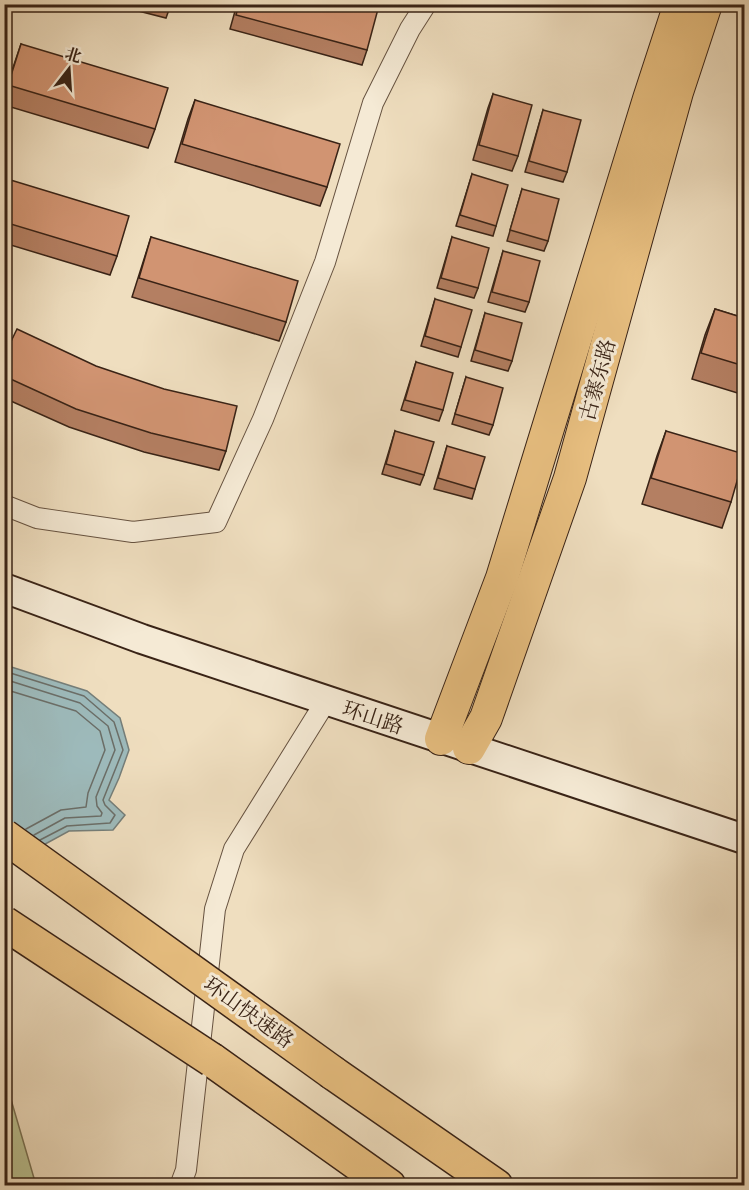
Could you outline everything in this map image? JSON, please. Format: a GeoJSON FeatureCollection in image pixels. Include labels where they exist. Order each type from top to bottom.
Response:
{"type":"FeatureCollection","features":[{"type":"Feature","properties":{"kind":"highway","name":"环山快速路"},"geometry":{"type":"LineString","coordinates":[[4,836],[333,1072],[496,1185]]}},
{"type":"Feature","properties":{"kind":"highway"},"geometry":{"type":"LineString","coordinates":[[4,922],[212,1060],[389,1185]]}},
{"type":"Feature","properties":{"kind":"main road","name":"古寨东路"},"geometry":{"type":"LineString","coordinates":[[455,743],[502,578],[680,4]]}},
{"type":"Feature","properties":{"kind":"main road","name":"古寨东路"},"geometry":{"type":"LineString","coordinates":[[455,743],[486,718],[570,478],[677,92],[706,4]]}},
{"type":"Feature","properties":{"kind":"main road","name":"环山路"},"geometry":{"type":"LineString","coordinates":[[4,588],[142,639],[744,839]]}},
{"type":"Feature","properties":{"kind":"street"},"geometry":{"type":"LineString","coordinates":[[4,505],[37,518],[134,532],[216,522],[263,418],[325,262],[374,102],[410,29],[426,4]]}},
{"type":"Feature","properties":{"kind":"street"},"geometry":{"type":"LineString","coordinates":[[180,1185],[186,1170],[215,909],[234,849],[326,701]]}},
{"type":"Feature","properties":{"kind":"green space"},"geometry":{"type":"Polygon","coordinates":[[[5,1079],[36,1185],[5,1185],[5,1079]]]}},
{"type":"Feature","properties":{"kind":"water"},"geometry":{"type":"Polygon","coordinates":[[[5,665],[87,691],[120,718],[129,750],[109,800],[125,815],[113,830],[69,831],[5,866],[5,665]]]}},
{"type":"Feature","properties":{"kind":"building"},"geometry":{"type":"Polygon","coordinates":[[[239,4],[361,4],[378,9],[367,50],[236,15],[239,4]]]}},
{"type":"Feature","properties":{"kind":"building"},"geometry":{"type":"Polygon","coordinates":[[[21,44],[168,88],[155,129],[8,85],[21,44]]]}},
{"type":"Feature","properties":{"kind":"building"},"geometry":{"type":"Polygon","coordinates":[[[493,94],[532,105],[518,156],[479,145],[493,94]]]}},
{"type":"Feature","properties":{"kind":"building"},"geometry":{"type":"Polygon","coordinates":[[[195,100],[340,144],[327,187],[182,144],[195,100]]]}},
{"type":"Feature","properties":{"kind":"building"},"geometry":{"type":"Polygon","coordinates":[[[543,110],[581,120],[567,172],[529,161],[543,110]]]}},
{"type":"Feature","properties":{"kind":"building"},"geometry":{"type":"Polygon","coordinates":[[[472,174],[508,185],[496,226],[460,215],[472,174]]]}},
{"type":"Feature","properties":{"kind":"building"},"geometry":{"type":"Polygon","coordinates":[[[4,178],[129,216],[117,256],[4,222],[4,178]]]}},
{"type":"Feature","properties":{"kind":"building"},"geometry":{"type":"Polygon","coordinates":[[[522,189],[559,199],[548,241],[510,230],[522,189]]]}},
{"type":"Feature","properties":{"kind":"building"},"geometry":{"type":"Polygon","coordinates":[[[151,237],[298,281],[286,322],[139,278],[151,237]]]}},
{"type":"Feature","properties":{"kind":"building"},"geometry":{"type":"Polygon","coordinates":[[[452,237],[489,248],[478,288],[441,278],[452,237]]]}},
{"type":"Feature","properties":{"kind":"building"},"geometry":{"type":"Polygon","coordinates":[[[503,251],[540,261],[529,302],[492,292],[503,251]]]}},
{"type":"Feature","properties":{"kind":"building"},"geometry":{"type":"Polygon","coordinates":[[[435,299],[472,310],[461,347],[425,336],[435,299]]]}},
{"type":"Feature","properties":{"kind":"building"},"geometry":{"type":"Polygon","coordinates":[[[715,309],[744,318],[744,366],[701,353],[715,309]]]}},
{"type":"Feature","properties":{"kind":"building"},"geometry":{"type":"Polygon","coordinates":[[[485,313],[522,323],[512,361],[475,350],[485,313]]]}},
{"type":"Feature","properties":{"kind":"building"},"geometry":{"type":"Polygon","coordinates":[[[17,329],[96,366],[164,389],[237,406],[226,451],[151,433],[76,409],[4,376],[4,356],[17,329]]]}},
{"type":"Feature","properties":{"kind":"building"},"geometry":{"type":"Polygon","coordinates":[[[416,362],[453,373],[443,410],[405,400],[416,362]]]}},
{"type":"Feature","properties":{"kind":"building"},"geometry":{"type":"Polygon","coordinates":[[[466,377],[503,388],[493,425],[455,414],[466,377]]]}},
{"type":"Feature","properties":{"kind":"building"},"geometry":{"type":"Polygon","coordinates":[[[395,431],[434,442],[424,475],[386,464],[395,431]]]}},
{"type":"Feature","properties":{"kind":"building"},"geometry":{"type":"Polygon","coordinates":[[[666,431],[744,454],[731,502],[651,478],[666,431]]]}},
{"type":"Feature","properties":{"kind":"building"},"geometry":{"type":"Polygon","coordinates":[[[447,446],[485,457],[475,489],[438,478],[447,446]]]}}]}
